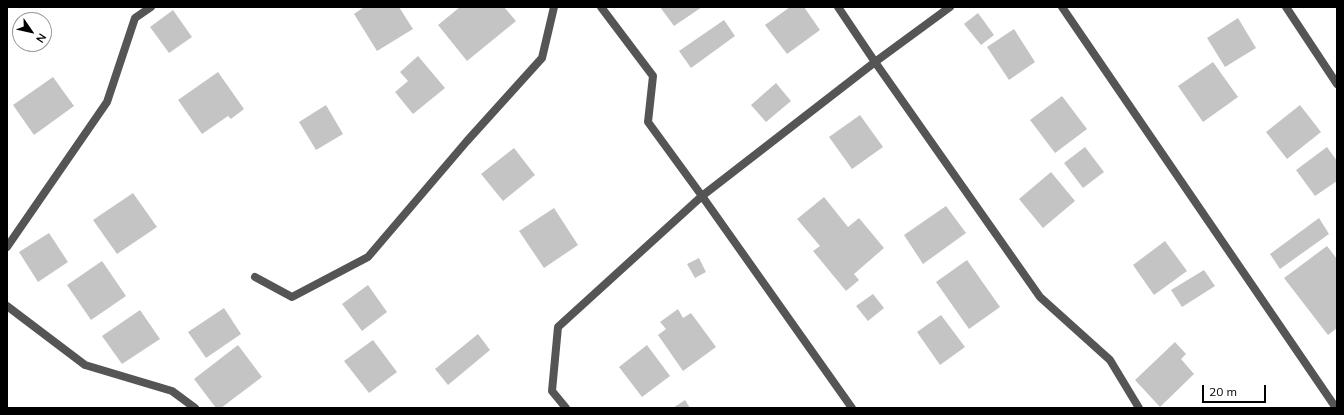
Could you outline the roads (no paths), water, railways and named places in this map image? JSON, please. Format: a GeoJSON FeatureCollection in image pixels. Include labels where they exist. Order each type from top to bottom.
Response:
{"type":"FeatureCollection","features":[{"type":"Feature","properties":{"kind":"street"},"geometry":{"type":"LineString","coordinates":[[7,247],[107,102],[135,18],[151,7]]}},
{"type":"Feature","properties":{"kind":"street"},"geometry":{"type":"LineString","coordinates":[[255,277],[292,297],[368,257],[467,141],[542,58],[554,7]]}},
{"type":"Feature","properties":{"kind":"street"},"geometry":{"type":"LineString","coordinates":[[600,7],[653,76],[648,122],[852,408]]}},
{"type":"Feature","properties":{"kind":"street"},"geometry":{"type":"LineString","coordinates":[[838,7],[874,62],[1040,297],[1110,360],[1139,408]]}},
{"type":"Feature","properties":{"kind":"street"},"geometry":{"type":"LineString","coordinates":[[566,408],[552,390],[558,327],[702,196],[874,62],[950,7]]}},
{"type":"Feature","properties":{"kind":"street"},"geometry":{"type":"LineString","coordinates":[[1062,7],[1336,408]]}},
{"type":"Feature","properties":{"kind":"street"},"geometry":{"type":"LineString","coordinates":[[1286,7],[1337,84]]}},
{"type":"Feature","properties":{"kind":"street"},"geometry":{"type":"LineString","coordinates":[[7,306],[85,365],[172,391],[195,408]]}}]}
